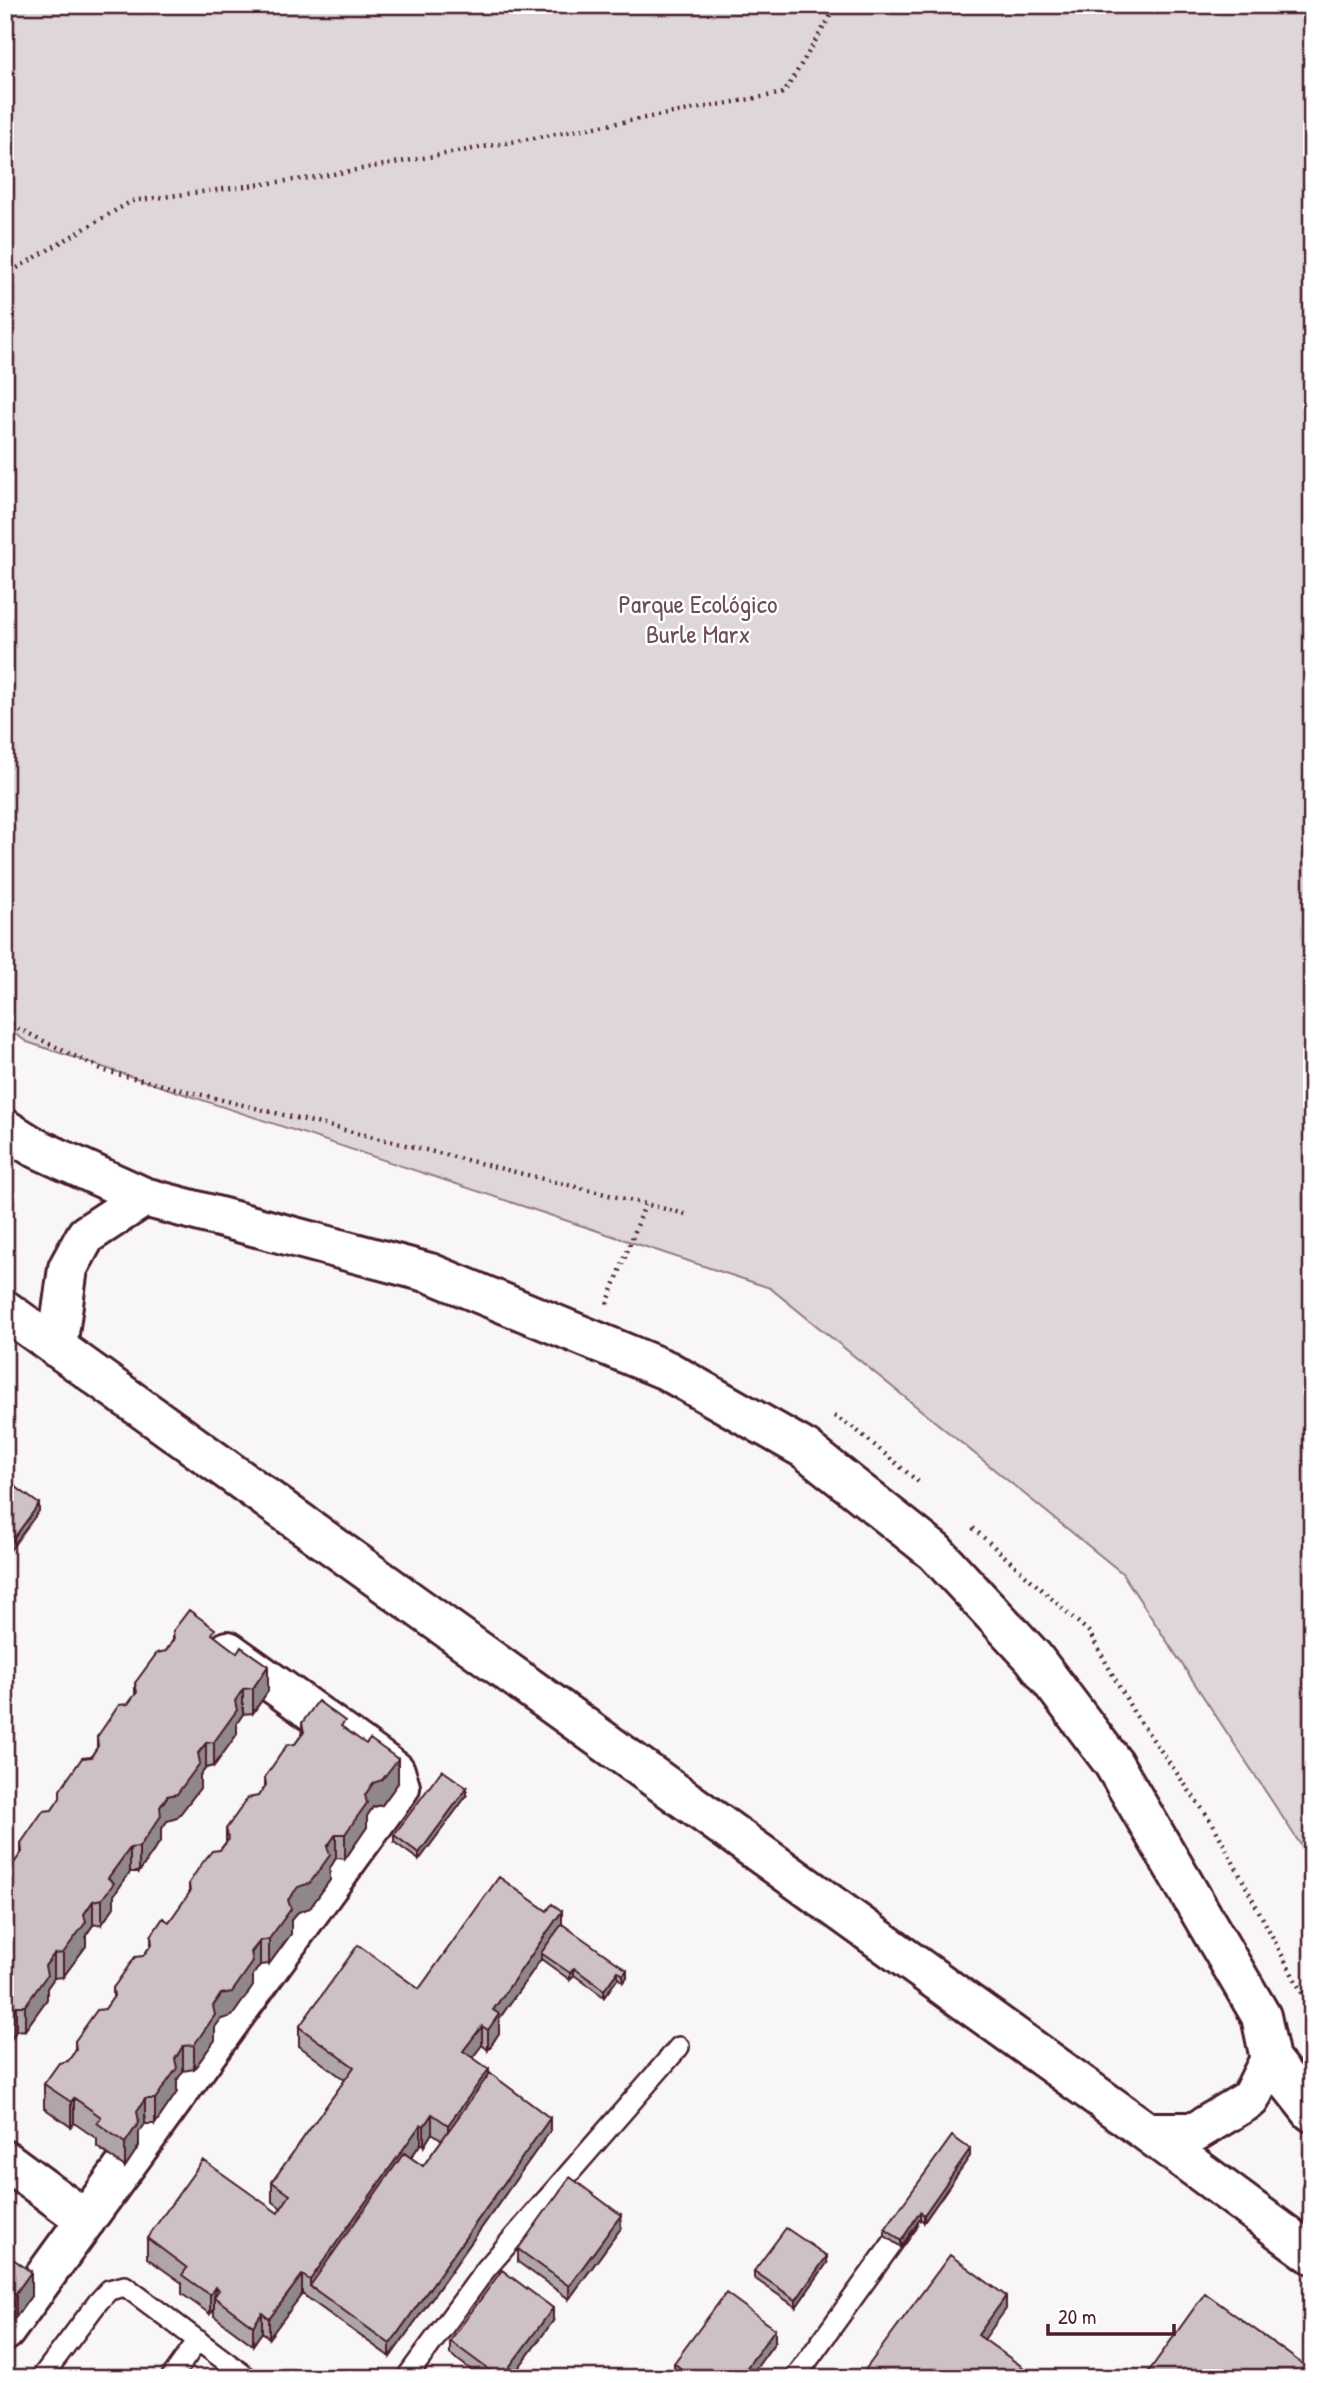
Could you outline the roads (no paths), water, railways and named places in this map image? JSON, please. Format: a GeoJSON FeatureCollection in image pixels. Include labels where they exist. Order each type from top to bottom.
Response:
{"type":"FeatureCollection","features":[{"type":"Feature","properties":{"kind":"street"},"geometry":{"type":"LineString","coordinates":[[5,1129],[34,1147],[144,1197],[430,1273],[666,1370],[805,1449],[934,1552],[1033,1657],[1113,1763],[1261,2016],[1270,2059],[1312,2112]]}},
{"type":"Feature","properties":{"kind":"street"},"geometry":{"type":"LineString","coordinates":[[57,1348],[68,1268],[86,1234],[144,1197]]}},
{"type":"Feature","properties":{"kind":"street"},"geometry":{"type":"LineString","coordinates":[[5,1310],[1147,2132],[1312,2254]]}},
{"type":"Feature","properties":{"kind":"street"},"geometry":{"type":"LineString","coordinates":[[5,2331],[400,1787],[395,1771],[203,1632]]}},
{"type":"Feature","properties":{"kind":"street"},"geometry":{"type":"LineString","coordinates":[[1147,2132],[1195,2132],[1206,2126],[1250,2099],[1270,2059]]}},
{"type":"Feature","properties":{"kind":"street"},"geometry":{"type":"LineString","coordinates":[[5,2160],[86,2220]]}},
{"type":"Feature","properties":{"kind":"lane"},"geometry":{"type":"LineString","coordinates":[[406,2378],[486,2269],[679,2046]]}},
{"type":"Feature","properties":{"kind":"lane"},"geometry":{"type":"LineString","coordinates":[[795,2378],[906,2223]]}},
{"type":"Feature","properties":{"kind":"lane"},"geometry":{"type":"LineString","coordinates":[[41,2378],[98,2302],[109,2290],[125,2286],[248,2378]]}},
{"type":"Feature","properties":{"kind":"lane"},"geometry":{"type":"LineString","coordinates":[[171,2378],[198,2340]]}},
{"type":"Feature","properties":{"kind":"park label","name":"Parque Ecológico Burle Marx"},"geometry":{"type":"Point","coordinates":[698,618]}}]}
